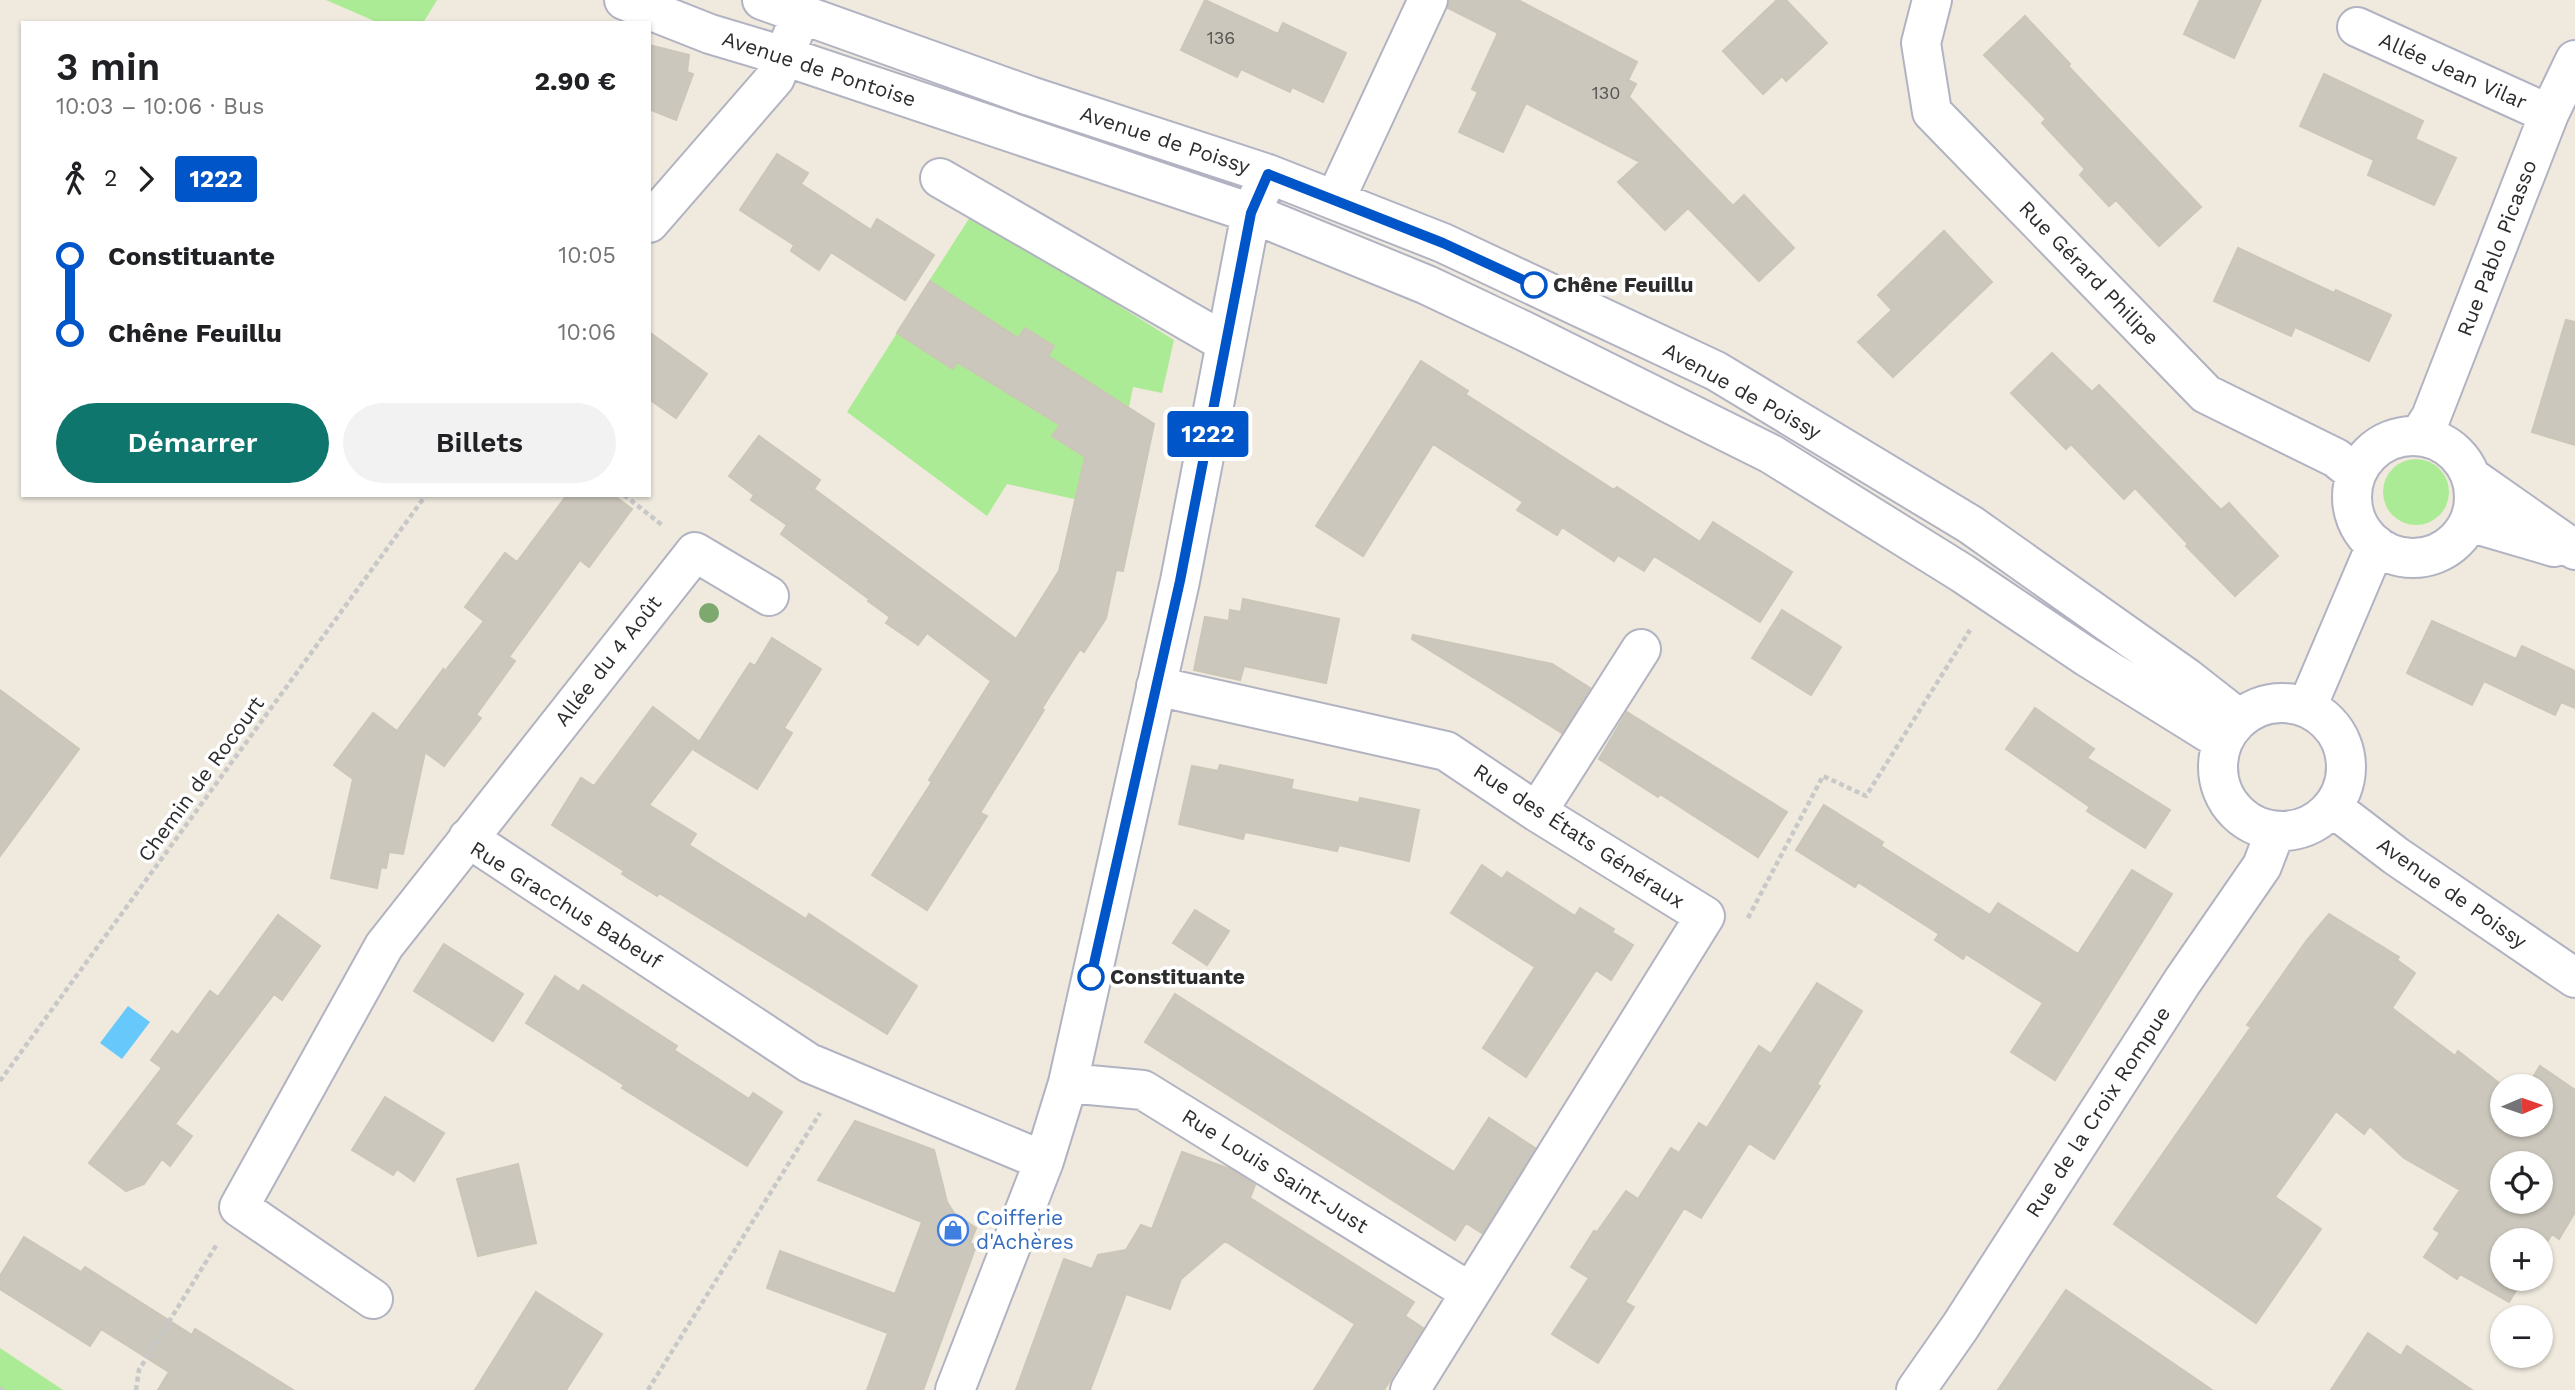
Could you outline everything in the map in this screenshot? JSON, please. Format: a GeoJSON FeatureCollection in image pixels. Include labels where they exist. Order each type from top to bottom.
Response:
{"type":"FeatureCollection","features":[{"type":"Feature","properties":{"kind":"street","name":"Avenue de Pontoise"},"geometry":{"type":"LineString","coordinates":[[624,0],[710,34],[779,67],[1016,134]]}},
{"type":"Feature","properties":{"kind":"street"},"geometry":{"type":"LineString","coordinates":[[651,221],[779,67],[802,13],[762,0]]}},
{"type":"Feature","properties":{"kind":"street"},"geometry":{"type":"LineString","coordinates":[[1335,200],[1428,0]]}},
{"type":"Feature","properties":{"kind":"street","name":"Rue Gérard Philipe"},"geometry":{"type":"LineString","coordinates":[[1932,0],[1921,43],[1933,112],[2206,394],[2336,458],[2356,474]]}},
{"type":"Feature","properties":{"kind":"street","name":"Avenue de Poissy"},"geometry":{"type":"LineString","coordinates":[[802,13],[1030,96],[1268,174],[1335,200],[1443,243],[1716,371],[1970,525],[2187,677],[2230,730]]}},
{"type":"Feature","properties":{"kind":"street","name":"Allée Jean Vilar"},"geometry":{"type":"LineString","coordinates":[[2357,27],[2549,114]]}},
{"type":"Feature","properties":{"kind":"street","name":"Rue Pablo Picasso"},"geometry":{"type":"LineString","coordinates":[[2419,436],[2431,417],[2549,114],[2575,60]]}},
{"type":"Feature","properties":{"kind":"street","name":"Avenue de Poissy"},"geometry":{"type":"LineString","coordinates":[[1016,134],[1251,213],[1427,285],[1522,330],[1771,454],[2087,657],[2230,730]]}},
{"type":"Feature","properties":{"kind":"street"},"geometry":{"type":"LineString","coordinates":[[955,1390],[1044,1161],[1068,1083],[1180,581],[1251,213],[1268,174]]}},
{"type":"Feature","properties":{"kind":"street"},"geometry":{"type":"LineString","coordinates":[[940,178],[1226,343]]}},
{"type":"Feature","properties":{"kind":"street"},"geometry":{"type":"LineString","coordinates":[[2419,436],[2441,442],[2459,457],[2471,477],[2474,499],[2469,522],[2456,540],[2438,552],[2417,558],[2395,555],[2376,545],[2364,534],[2352,505],[2352,489],[2356,474],[2367,457],[2381,444],[2399,437],[2419,436]]}},
{"type":"Feature","properties":{"kind":"street"},"geometry":{"type":"LineString","coordinates":[[2471,477],[2575,551]]}},
{"type":"Feature","properties":{"kind":"street"},"geometry":{"type":"LineString","coordinates":[[2469,522],[2575,551]]}},
{"type":"Feature","properties":{"kind":"street"},"geometry":{"type":"LineString","coordinates":[[2307,707],[2376,545]]}},
{"type":"Feature","properties":{"kind":"street","name":"Allée du 4 Août"},"geometry":{"type":"LineString","coordinates":[[468,838],[695,552],[769,596]]}},
{"type":"Feature","properties":{"kind":"street"},"geometry":{"type":"LineString","coordinates":[[1537,812],[1641,649]]}},
{"type":"Feature","properties":{"kind":"street","name":"Rue des États Généraux"},"geometry":{"type":"LineString","coordinates":[[1156,686],[1446,751],[1537,812],[1705,916],[1410,1390]]}},
{"type":"Feature","properties":{"kind":"street"},"geometry":{"type":"LineString","coordinates":[[2271,703],[2307,707],[2326,720],[2340,739],[2346,762],[2344,785],[2332,807],[2322,817],[2300,829],[2275,832],[2249,823],[2231,808],[2220,787],[2217,764],[2230,730],[2254,708],[2271,703]]}},
{"type":"Feature","properties":{"kind":"street","name":"Avenue de Poissy"},"geometry":{"type":"LineString","coordinates":[[2332,807],[2396,856],[2575,978]]}},
{"type":"Feature","properties":{"kind":"street","name":"Rue de la Croix Rompue"},"geometry":{"type":"LineString","coordinates":[[1916,1390],[1960,1327],[2182,982],[2262,866],[2275,832]]}},
{"type":"Feature","properties":{"kind":"street","name":"Rue Gracchus Babeuf"},"geometry":{"type":"LineString","coordinates":[[239,1207],[384,946],[468,838],[809,1063],[1044,1161]]}},
{"type":"Feature","properties":{"kind":"street","name":"Rue Louis Saint-Just"},"geometry":{"type":"LineString","coordinates":[[1068,1083],[1143,1090],[1470,1292]]}},
{"type":"Feature","properties":{"kind":"street"},"geometry":{"type":"LineString","coordinates":[[239,1207],[373,1299]]}},
{"type":"Feature","properties":{"kind":"path","name":"Chemin de Rocourt"},"geometry":{"type":"LineString","coordinates":[[0,1081],[425,497]]}},
{"type":"Feature","properties":{"kind":"path"},"geometry":{"type":"LineString","coordinates":[[1705,916],[1743,927],[1823,776],[1866,796],[1992,594]]}},
{"type":"Feature","properties":{"kind":"path"},"geometry":{"type":"LineString","coordinates":[[648,1390],[842,1077]]}},
{"type":"Feature","properties":{"kind":"path"},"geometry":{"type":"LineString","coordinates":[[136,1390],[139,1370],[239,1207]]}},
{"type":"Feature","properties":{"kind":"green space"},"geometry":{"type":"Polygon","coordinates":[[[326,0],[437,0],[424,21],[374,21],[326,0]]]}},
{"type":"Feature","properties":{"kind":"green space"},"geometry":{"type":"Polygon","coordinates":[[[972,214],[1174,340],[1162,393],[1133,387],[1129,407],[1106,402],[1083,388],[1052,436],[1085,457],[1145,470],[1136,513],[1007,484],[987,516],[847,412],[897,333],[953,368],[986,318],[929,281],[972,214]],[[1025,328],[1048,418],[1076,374],[1048,356],[1025,328]]]}},
{"type":"Feature","properties":{"kind":"green space"},"geometry":{"type":"Polygon","coordinates":[[[2409,459],[2423,459],[2435,464],[2444,473],[2449,492],[2447,505],[2440,516],[2423,525],[2409,525],[2397,520],[2388,511],[2383,499],[2383,485],[2388,473],[2397,464],[2409,459]]]}},
{"type":"Feature","properties":{"kind":"green space"},"geometry":{"type":"Polygon","coordinates":[[[0,1348],[63,1390],[0,1390],[0,1348]]]}},
{"type":"Feature","properties":{"kind":"water"},"geometry":{"type":"Polygon","coordinates":[[[128,1006],[150,1022],[122,1059],[100,1043],[128,1006]]]}},
{"type":"Feature","properties":{"kind":"building"},"geometry":{"type":"Polygon","coordinates":[[[1205,0],[1278,34],[1283,23],[1346,53],[1323,102],[1292,87],[1290,92],[1241,69],[1237,77],[1181,50],[1205,0]]]}},
{"type":"Feature","properties":{"kind":"building"},"geometry":{"type":"Polygon","coordinates":[[[1450,0],[1518,0],[1637,62],[1628,80],[1636,84],[1629,97],[1733,206],[1744,195],[1794,248],[1759,281],[1688,208],[1665,230],[1618,182],[1640,162],[1526,103],[1503,152],[1459,132],[1478,92],[1472,89],[1498,33],[1448,8],[1450,0]]]}},
{"type":"Feature","properties":{"kind":"building"},"geometry":{"type":"Polygon","coordinates":[[[1777,0],[1786,0],[1827,43],[1786,81],[1782,76],[1763,94],[1723,51],[1777,0]]]}},
{"type":"Feature","properties":{"kind":"building"},"geometry":{"type":"Polygon","coordinates":[[[2200,0],[2261,0],[2234,58],[2184,34],[2200,0]]]}},
{"type":"Feature","properties":{"kind":"building"},"geometry":{"type":"Polygon","coordinates":[[[2025,16],[2070,64],[2068,66],[2201,207],[2159,246],[2116,200],[2109,206],[2080,175],[2085,169],[2042,123],[2046,119],[1984,55],[2025,16]]]}},
{"type":"Feature","properties":{"kind":"building"},"geometry":{"type":"Polygon","coordinates":[[[651,46],[689,55],[687,72],[693,74],[676,120],[651,110],[651,46]]]}},
{"type":"Feature","properties":{"kind":"building"},"geometry":{"type":"Polygon","coordinates":[[[2324,74],[2423,121],[2415,139],[2456,158],[2434,205],[2368,175],[2374,160],[2300,126],[2324,74]]]}},
{"type":"Feature","properties":{"kind":"building"},"geometry":{"type":"Polygon","coordinates":[[[777,154],[808,173],[801,184],[871,230],[877,219],[934,255],[905,300],[831,252],[819,270],[791,251],[794,245],[740,210],[777,154]]]}},
{"type":"Feature","properties":{"kind":"building"},"geometry":{"type":"Polygon","coordinates":[[[1944,231],[1992,282],[1893,377],[1858,342],[1892,310],[1878,295],[1944,231]]]}},
{"type":"Feature","properties":{"kind":"building"},"geometry":{"type":"Polygon","coordinates":[[[2238,248],[2334,293],[2336,290],[2391,315],[2369,361],[2295,327],[2291,336],[2214,301],[2238,248]]]}},
{"type":"Feature","properties":{"kind":"building"},"geometry":{"type":"Polygon","coordinates":[[[930,281],[1018,338],[1025,328],[1054,346],[1048,356],[1154,424],[1123,571],[1116,570],[1106,618],[1084,652],[1080,649],[1042,708],[1044,710],[980,813],[987,816],[927,910],[872,875],[932,782],[929,780],[991,681],[927,633],[918,645],[886,623],[890,617],[781,534],[787,525],[751,500],[754,495],[729,476],[759,436],[820,480],[814,489],[1016,639],[1059,571],[1085,457],[1052,436],[1060,425],[957,362],[953,369],[897,333],[930,281]]]}},
{"type":"Feature","properties":{"kind":"building"},"geometry":{"type":"Polygon","coordinates":[[[2566,320],[2575,322],[2575,445],[2532,432],[2566,320]]]}},
{"type":"Feature","properties":{"kind":"building"},"geometry":{"type":"Polygon","coordinates":[[[651,333],[707,374],[676,418],[651,400],[651,333]]]}},
{"type":"Feature","properties":{"kind":"building"},"geometry":{"type":"Polygon","coordinates":[[[2052,353],[2092,392],[2099,385],[2221,510],[2229,503],[2278,556],[2235,596],[2135,488],[2124,499],[2071,444],[2066,449],[2011,393],[2052,353]]]}},
{"type":"Feature","properties":{"kind":"building"},"geometry":{"type":"Polygon","coordinates":[[[1421,361],[1468,391],[1465,394],[1614,490],[1617,487],[1700,542],[1713,522],[1792,572],[1760,622],[1654,556],[1644,571],[1618,555],[1614,561],[1562,527],[1557,535],[1517,510],[1523,502],[1433,444],[1363,556],[1316,526],[1421,361]]]}},
{"type":"Feature","properties":{"kind":"building"},"geometry":{"type":"Polygon","coordinates":[[[566,497],[616,497],[632,509],[589,567],[580,560],[509,657],[515,661],[476,715],[481,718],[444,766],[425,752],[403,854],[389,852],[386,868],[381,867],[377,888],[331,878],[353,779],[334,765],[373,713],[397,731],[444,668],[442,675],[484,621],[465,607],[505,553],[517,562],[566,497]]]}},
{"type":"Feature","properties":{"kind":"building"},"geometry":{"type":"Polygon","coordinates":[[[1243,599],[1339,619],[1326,683],[1244,666],[1240,680],[1194,670],[1205,617],[1229,621],[1230,610],[1241,612],[1243,599]]]}},
{"type":"Feature","properties":{"kind":"building"},"geometry":{"type":"Polygon","coordinates":[[[1782,610],[1841,647],[1811,695],[1752,658],[1782,610]]]}},
{"type":"Feature","properties":{"kind":"building"},"geometry":{"type":"Polygon","coordinates":[[[2432,621],[2516,659],[2522,646],[2575,671],[2575,708],[2561,702],[2555,715],[2484,681],[2472,705],[2407,673],[2432,621]]]}},
{"type":"Feature","properties":{"kind":"building"},"geometry":{"type":"Polygon","coordinates":[[[1413,635],[1552,664],[1590,688],[1562,733],[1412,639],[1413,635]]]}},
{"type":"Feature","properties":{"kind":"building"},"geometry":{"type":"Polygon","coordinates":[[[772,638],[821,669],[784,728],[792,733],[757,789],[694,750],[750,663],[755,666],[772,638]]]}},
{"type":"Feature","properties":{"kind":"building"},"geometry":{"type":"Polygon","coordinates":[[[0,690],[79,749],[0,856],[0,690]]]}},
{"type":"Feature","properties":{"kind":"building"},"geometry":{"type":"Polygon","coordinates":[[[653,707],[698,741],[649,805],[696,834],[689,845],[806,919],[809,914],[917,986],[887,1034],[659,893],[657,896],[622,874],[624,871],[552,825],[581,778],[594,786],[653,707]]]}},
{"type":"Feature","properties":{"kind":"building"},"geometry":{"type":"Polygon","coordinates":[[[2035,708],[2094,749],[2087,758],[2170,810],[2145,848],[2087,811],[2090,807],[2006,749],[2035,708]]]}},
{"type":"Feature","properties":{"kind":"building"},"geometry":{"type":"Polygon","coordinates":[[[1627,712],[1787,812],[1758,857],[1660,794],[1658,797],[1599,759],[1627,712]]]}},
{"type":"Feature","properties":{"kind":"building"},"geometry":{"type":"Polygon","coordinates":[[[1220,765],[1293,780],[1291,789],[1359,803],[1360,798],[1419,810],[1409,861],[1339,845],[1337,851],[1245,832],[1243,839],[1179,824],[1192,766],[1218,771],[1220,765]]]}},
{"type":"Feature","properties":{"kind":"building"},"geometry":{"type":"Polygon","coordinates":[[[1824,805],[1883,842],[1881,846],[1990,915],[1998,903],[2078,954],[2132,870],[2172,894],[2055,1080],[2011,1052],[2043,1003],[1966,954],[1963,959],[1935,940],[1939,934],[1858,882],[1855,887],[1796,850],[1824,805]]]}},
{"type":"Feature","properties":{"kind":"building"},"geometry":{"type":"Polygon","coordinates":[[[1482,865],[1502,879],[1507,872],[1575,916],[1580,908],[1614,929],[1612,932],[1633,945],[1611,980],[1596,970],[1526,1077],[1483,1048],[1535,967],[1451,913],[1482,865]]]}},
{"type":"Feature","properties":{"kind":"building"},"geometry":{"type":"Polygon","coordinates":[[[1195,910],[1229,931],[1207,965],[1173,943],[1195,910]]]}},
{"type":"Feature","properties":{"kind":"building"},"geometry":{"type":"Polygon","coordinates":[[[2329,914],[2399,957],[2397,960],[2415,973],[2392,1008],[2455,1056],[2458,1051],[2490,1076],[2490,1138],[2553,1138],[2553,1075],[2575,1090],[2575,1212],[2559,1239],[2553,1235],[2553,1228],[2490,1228],[2490,1291],[2516,1291],[2509,1302],[2460,1274],[2457,1279],[2424,1257],[2440,1233],[2434,1229],[2460,1190],[2404,1158],[2370,1126],[2364,1134],[2336,1111],[2275,1197],[2321,1229],[2256,1323],[2114,1224],[2251,1027],[2247,1025],[2307,940],[2329,914]]]}},
{"type":"Feature","properties":{"kind":"building"},"geometry":{"type":"Polygon","coordinates":[[[278,915],[320,946],[282,1000],[274,994],[175,1124],[192,1136],[170,1166],[162,1159],[144,1184],[126,1191],[89,1163],[162,1068],[151,1060],[172,1031],[178,1035],[210,991],[218,997],[278,915]]]}},
{"type":"Feature","properties":{"kind":"building"},"geometry":{"type":"Polygon","coordinates":[[[444,944],[523,994],[493,1041],[414,991],[444,944]]]}},
{"type":"Feature","properties":{"kind":"building"},"geometry":{"type":"Polygon","coordinates":[[[555,976],[579,992],[583,985],[677,1046],[674,1050],[749,1099],[753,1093],[782,1112],[747,1166],[622,1088],[624,1085],[526,1023],[555,976]]]}},
{"type":"Feature","properties":{"kind":"building"},"geometry":{"type":"Polygon","coordinates":[[[1817,983],[1862,1011],[1817,1084],[1820,1086],[1774,1159],[1749,1143],[1701,1218],[1684,1208],[1625,1302],[1634,1307],[1598,1363],[1552,1334],[1589,1278],[1571,1267],[1594,1231],[1597,1232],[1626,1191],[1638,1199],[1671,1148],[1679,1153],[1699,1123],[1707,1128],[1759,1046],[1771,1054],[1817,983]]]}},
{"type":"Feature","properties":{"kind":"building"},"geometry":{"type":"Polygon","coordinates":[[[1175,994],[1454,1172],[1489,1118],[1535,1148],[1482,1233],[1466,1223],[1455,1240],[1145,1042],[1175,994]]]}},
{"type":"Feature","properties":{"kind":"building"},"geometry":{"type":"Polygon","coordinates":[[[2540,1066],[2552,1074],[2535,1074],[2540,1066]]]}},
{"type":"Feature","properties":{"kind":"building"},"geometry":{"type":"Polygon","coordinates":[[[385,1097],[444,1133],[414,1181],[397,1169],[393,1175],[352,1150],[385,1097]]]}},
{"type":"Feature","properties":{"kind":"building"},"geometry":{"type":"Polygon","coordinates":[[[855,1121],[934,1150],[947,1202],[954,1213],[976,1228],[970,1243],[976,1246],[923,1390],[867,1390],[888,1333],[767,1288],[780,1251],[895,1294],[922,1222],[818,1180],[855,1121]]]}},
{"type":"Feature","properties":{"kind":"building"},"geometry":{"type":"Polygon","coordinates":[[[1182,1152],[1230,1169],[1255,1185],[1250,1198],[1414,1302],[1405,1316],[1423,1328],[1384,1390],[1314,1390],[1355,1324],[1225,1241],[1181,1279],[1170,1309],[1126,1294],[1090,1390],[1016,1390],[1064,1259],[1092,1269],[1098,1255],[1126,1250],[1141,1225],[1152,1229],[1182,1152]]]}},
{"type":"Feature","properties":{"kind":"building"},"geometry":{"type":"Polygon","coordinates":[[[518,1164],[536,1243],[478,1256],[457,1179],[518,1164]]]}},
{"type":"Feature","properties":{"kind":"building"},"geometry":{"type":"Polygon","coordinates":[[[24,1237],[81,1272],[85,1267],[192,1335],[195,1329],[293,1390],[158,1390],[169,1372],[101,1329],[90,1346],[0,1289],[0,1276],[24,1237]]]}},
{"type":"Feature","properties":{"kind":"building"},"geometry":{"type":"Polygon","coordinates":[[[2066,1290],[2212,1390],[1998,1390],[2066,1290]]]}},
{"type":"Feature","properties":{"kind":"building"},"geometry":{"type":"Polygon","coordinates":[[[536,1292],[602,1334],[566,1390],[475,1390],[536,1292]]]}},
{"type":"Feature","properties":{"kind":"building"},"geometry":{"type":"Polygon","coordinates":[[[2368,1333],[2401,1356],[2407,1346],[2472,1390],[2331,1390],[2368,1333]]]}},
{"type":"Feature","properties":{"kind":"bus line","name":"1222"},"geometry":{"type":"LineString","coordinates":[[1091,977],[1180,581],[1251,213],[1268,174],[1443,243],[1534,285]]}},
{"type":"Feature","properties":{"kind":"place","name":"Chêne Feuillu"},"geometry":{"type":"Point","coordinates":[1534,285]}},
{"type":"Feature","properties":{"kind":"place","name":"Constituante"},"geometry":{"type":"Point","coordinates":[1091,977]}},
{"type":"Feature","properties":{"kind":"place","name":"Coifferie d'Achères"},"geometry":{"type":"Point","coordinates":[953,1230]}}]}
